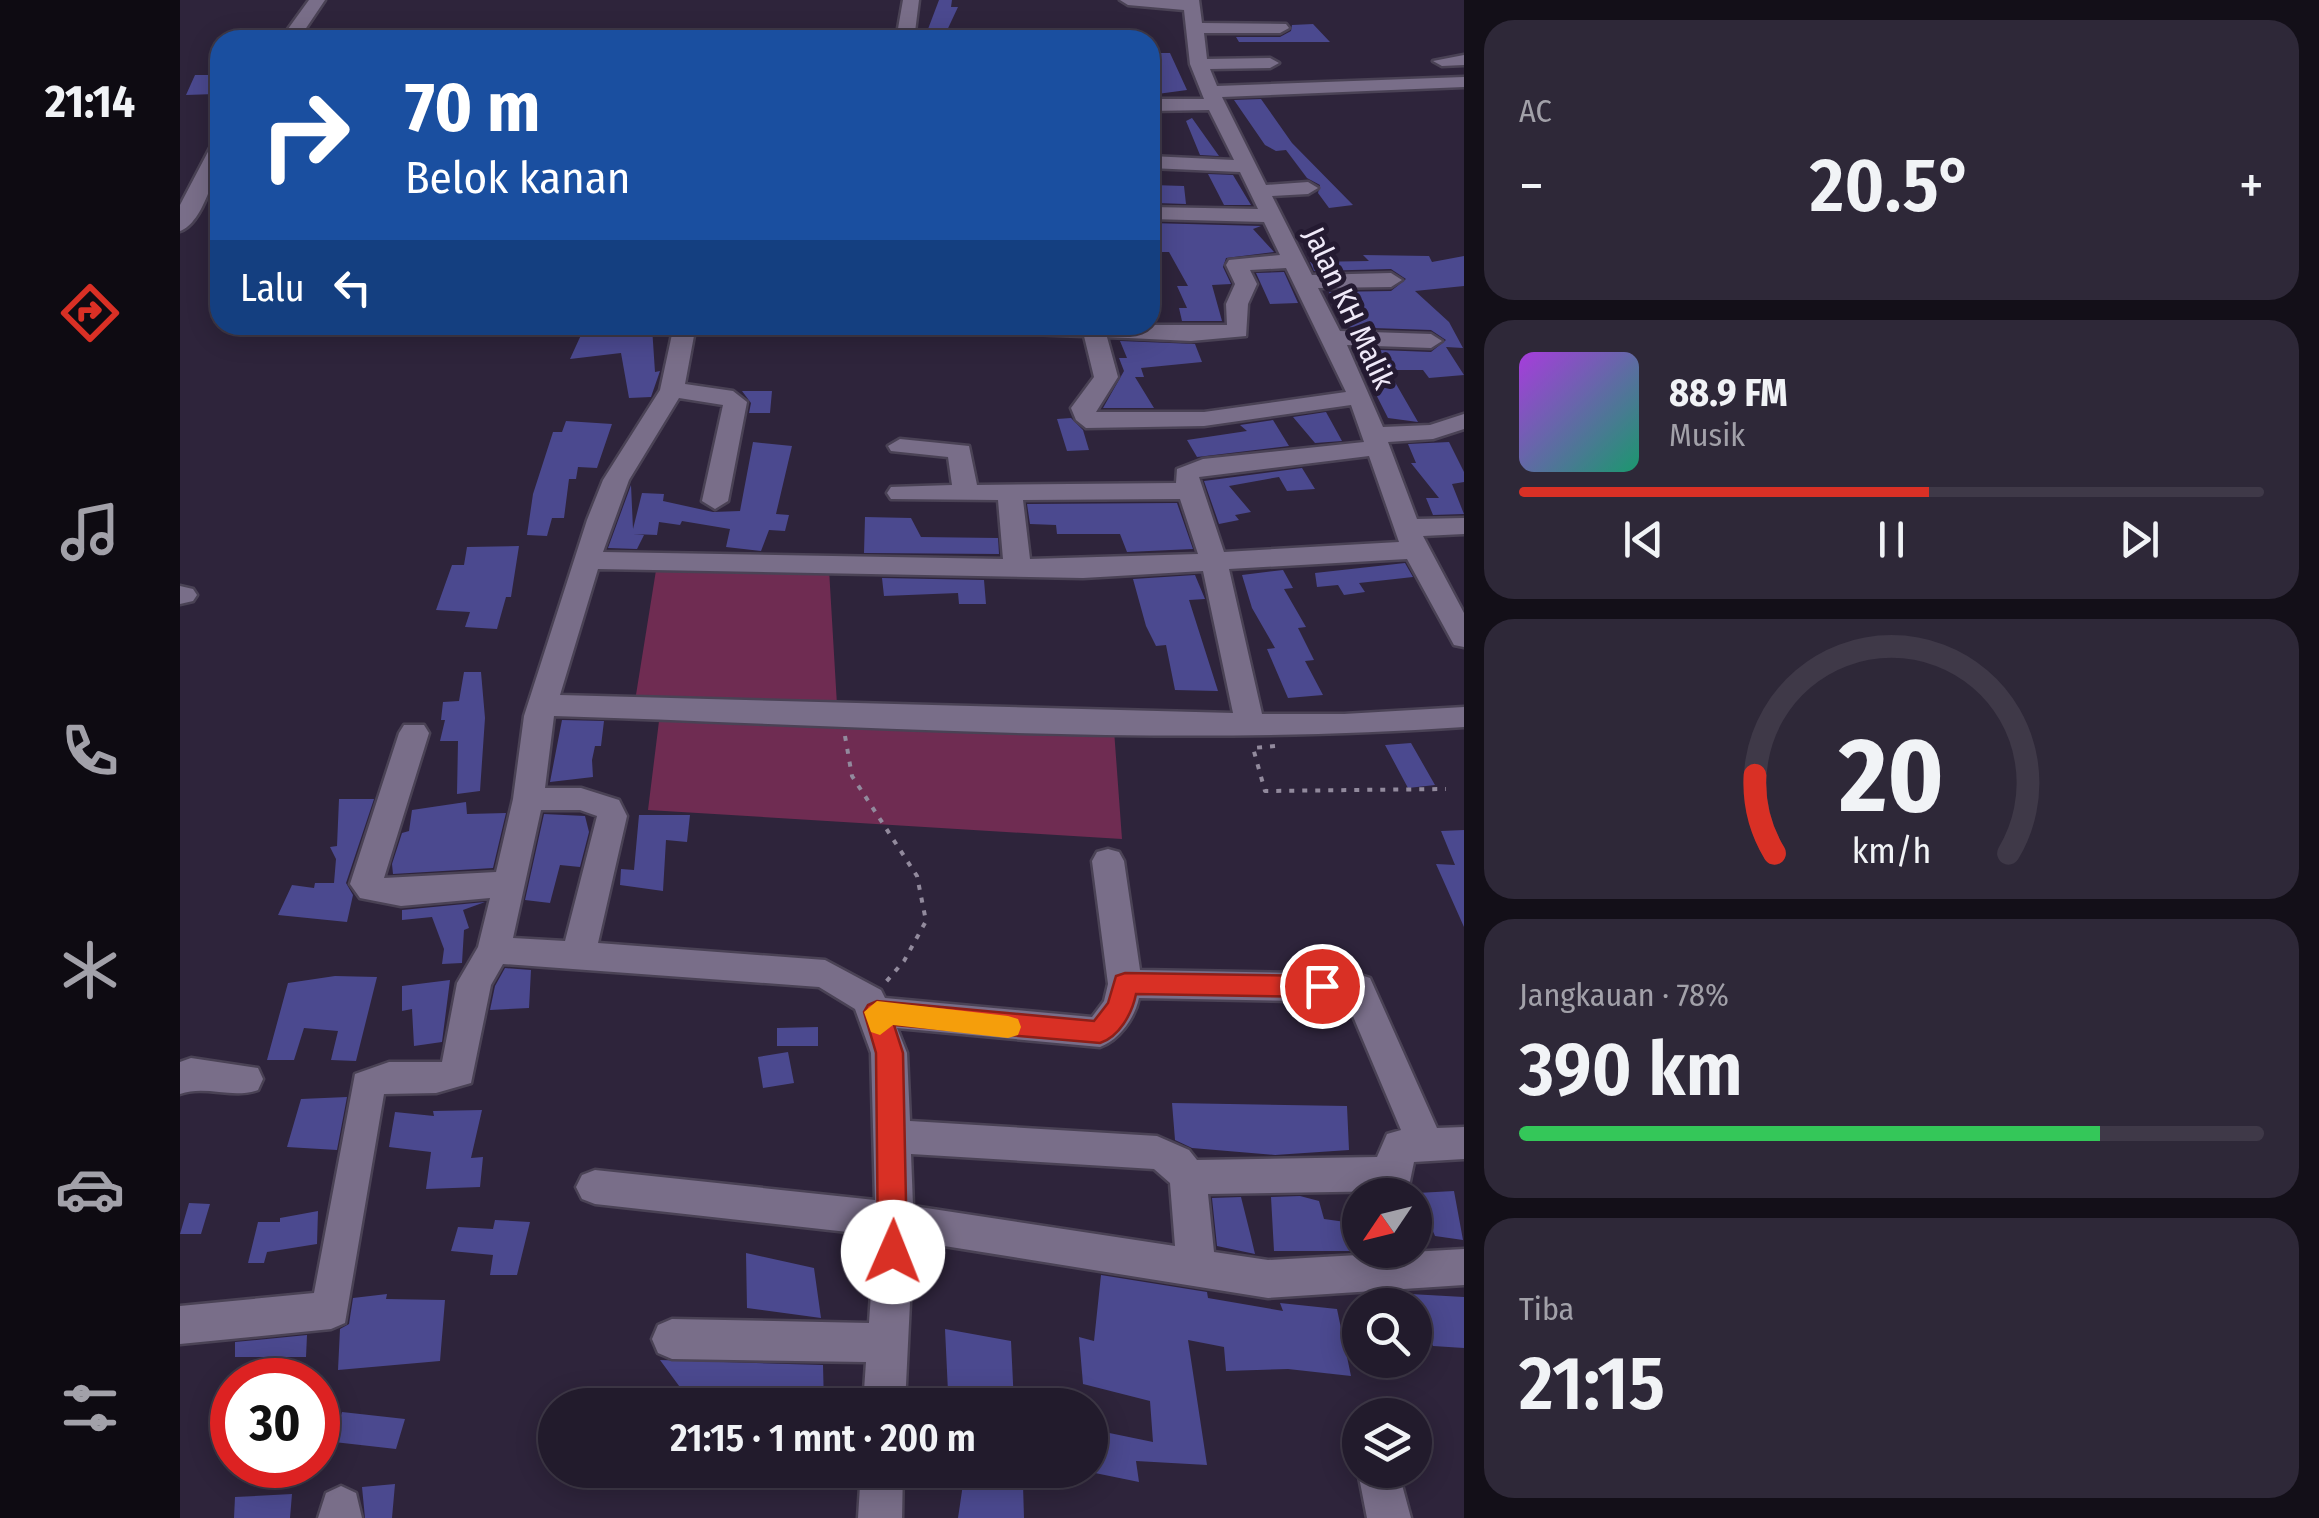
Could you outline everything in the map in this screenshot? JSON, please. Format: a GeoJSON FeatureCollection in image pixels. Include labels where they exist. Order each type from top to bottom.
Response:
{"type":"FeatureCollection","features":[{"type":"Feature","properties":{"kind":"street"},"geometry":{"type":"LineString","coordinates":[[296,30],[317,0]]}},
{"type":"Feature","properties":{"kind":"street"},"geometry":{"type":"LineString","coordinates":[[906,30],[911,0]]}},
{"type":"Feature","properties":{"kind":"street"},"geometry":{"type":"LineString","coordinates":[[1128,0],[1280,28]]}},
{"type":"Feature","properties":{"kind":"street","name":"Jalan KH Malik"},"geometry":{"type":"LineString","coordinates":[[1191,11],[1199,64],[1213,98],[1359,397],[1410,539],[1464,638]]}},
{"type":"Feature","properties":{"kind":"street"},"geometry":{"type":"LineString","coordinates":[[1442,61],[1464,60]]}},
{"type":"Feature","properties":{"kind":"street"},"geometry":{"type":"LineString","coordinates":[[1199,64],[1270,62]]}},
{"type":"Feature","properties":{"kind":"street"},"geometry":{"type":"LineString","coordinates":[[1244,92],[1242,82],[1291,80]]}},
{"type":"Feature","properties":{"kind":"street"},"geometry":{"type":"LineString","coordinates":[[1160,104],[1244,92],[1464,82]]}},
{"type":"Feature","properties":{"kind":"street"},"geometry":{"type":"LineString","coordinates":[[1160,162],[1248,166]]}},
{"type":"Feature","properties":{"kind":"street"},"geometry":{"type":"LineString","coordinates":[[180,225],[210,167]]}},
{"type":"Feature","properties":{"kind":"street"},"geometry":{"type":"LineString","coordinates":[[1260,190],[1308,188]]}},
{"type":"Feature","properties":{"kind":"street"},"geometry":{"type":"LineString","coordinates":[[1160,213],[1272,216]]}},
{"type":"Feature","properties":{"kind":"street"},"geometry":{"type":"LineString","coordinates":[[1160,330],[1238,332],[1237,304],[1246,284],[1237,265],[1293,261]]}},
{"type":"Feature","properties":{"kind":"street"},"geometry":{"type":"LineString","coordinates":[[1305,282],[1391,280]]}},
{"type":"Feature","properties":{"kind":"street"},"geometry":{"type":"LineString","coordinates":[[180,1326],[332,1310],[366,1089],[379,1078],[446,1078],[458,1072],[474,982],[494,950],[510,883],[542,704],[616,480],[672,390],[683,335]]}},
{"type":"Feature","properties":{"kind":"street"},"geometry":{"type":"LineString","coordinates":[[1094,335],[1106,377],[1083,408],[1084,415],[1095,423],[1204,419],[1359,397]]}},
{"type":"Feature","properties":{"kind":"street"},"geometry":{"type":"LineString","coordinates":[[1332,338],[1430,341]]}},
{"type":"Feature","properties":{"kind":"street"},"geometry":{"type":"LineString","coordinates":[[672,390],[725,396],[735,402],[715,501]]}},
{"type":"Feature","properties":{"kind":"street"},"geometry":{"type":"LineString","coordinates":[[1252,736],[1214,562],[1186,474],[1204,467],[1433,432],[1464,421]]}},
{"type":"Feature","properties":{"kind":"street"},"geometry":{"type":"LineString","coordinates":[[900,446],[960,451],[965,492]]}},
{"type":"Feature","properties":{"kind":"street"},"geometry":{"type":"LineString","coordinates":[[900,493],[1190,490]]}},
{"type":"Feature","properties":{"kind":"street"},"geometry":{"type":"LineString","coordinates":[[1010,492],[1018,567]]}},
{"type":"Feature","properties":{"kind":"street"},"geometry":{"type":"LineString","coordinates":[[588,560],[1018,567],[1214,562],[1410,539],[1464,526]]}},
{"type":"Feature","properties":{"kind":"street"},"geometry":{"type":"LineString","coordinates":[[1436,591],[1464,588]]}},
{"type":"Feature","properties":{"kind":"street"},"geometry":{"type":"LineString","coordinates":[[542,704],[841,712],[1252,736],[1464,717]]}},
{"type":"Feature","properties":{"kind":"street"},"geometry":{"type":"LineString","coordinates":[[414,733],[366,884],[371,889],[400,893],[510,883]]}},
{"type":"Feature","properties":{"kind":"street"},"geometry":{"type":"LineString","coordinates":[[528,799],[581,799],[608,808],[612,816],[578,955]]}},
{"type":"Feature","properties":{"kind":"street"},"geometry":{"type":"LineString","coordinates":[[494,950],[825,974],[873,1006],[1100,1032],[1120,1008],[1125,984],[1108,861]]}},
{"type":"Feature","properties":{"kind":"street"},"geometry":{"type":"LineString","coordinates":[[1125,984],[1358,988],[1425,1142]]}},
{"type":"Feature","properties":{"kind":"street"},"geometry":{"type":"LineString","coordinates":[[873,1006],[889,1053],[895,1222],[885,1388]]}},
{"type":"Feature","properties":{"kind":"street"},"geometry":{"type":"LineString","coordinates":[[180,1079],[191,1073],[246,1079]]}},
{"type":"Feature","properties":{"kind":"street"},"geometry":{"type":"LineString","coordinates":[[889,1136],[1156,1153],[1176,1162],[1188,1177],[1196,1268]]}},
{"type":"Feature","properties":{"kind":"street"},"geometry":{"type":"LineString","coordinates":[[1188,1177],[1396,1174],[1397,1149],[1425,1142],[1464,1143]]}},
{"type":"Feature","properties":{"kind":"street"},"geometry":{"type":"LineString","coordinates":[[594,1187],[842,1212],[1268,1279],[1464,1267]]}},
{"type":"Feature","properties":{"kind":"street"},"geometry":{"type":"LineString","coordinates":[[672,1339],[886,1343]]}},
{"type":"Feature","properties":{"kind":"street"},"geometry":{"type":"LineString","coordinates":[[880,1518],[881,1488]]}},
{"type":"Feature","properties":{"kind":"street"},"geometry":{"type":"LineString","coordinates":[[1383,1488],[1389,1518]]}},
{"type":"Feature","properties":{"kind":"path"},"geometry":{"type":"LineString","coordinates":[[841,712],[852,776],[917,876],[926,921],[873,1006]]}},
{"type":"Feature","properties":{"kind":"path"},"geometry":{"type":"LineString","coordinates":[[1252,736],[1266,790],[1446,788]]}},
{"type":"Feature","properties":{"kind":"shaded area"},"geometry":{"type":"Polygon","coordinates":[[[657,564],[829,569],[837,705],[635,701],[657,564]]]}},
{"type":"Feature","properties":{"kind":"shaded area"},"geometry":{"type":"Polygon","coordinates":[[[660,713],[1114,730],[1122,839],[648,810],[660,713]]]}},
{"type":"Feature","properties":{"kind":"building"},"geometry":{"type":"Polygon","coordinates":[[[939,0],[952,0],[951,7],[958,7],[947,30],[928,30],[939,0]]]}},
{"type":"Feature","properties":{"kind":"building"},"geometry":{"type":"Polygon","coordinates":[[[1313,24],[1330,42],[1239,42],[1236,37],[1280,37],[1291,31],[1292,25],[1313,24]]]}},
{"type":"Feature","properties":{"kind":"building"},"geometry":{"type":"Polygon","coordinates":[[[1160,53],[1170,53],[1187,90],[1160,94],[1160,53]]]}},
{"type":"Feature","properties":{"kind":"building"},"geometry":{"type":"Polygon","coordinates":[[[195,75],[210,75],[210,94],[186,95],[195,75]]]}},
{"type":"Feature","properties":{"kind":"building"},"geometry":{"type":"Polygon","coordinates":[[[1261,99],[1292,143],[1353,205],[1329,208],[1318,193],[1320,185],[1307,178],[1286,150],[1276,151],[1265,145],[1234,100],[1261,99]]]}},
{"type":"Feature","properties":{"kind":"building"},"geometry":{"type":"Polygon","coordinates":[[[1192,118],[1219,156],[1200,155],[1186,121],[1192,118]]]}},
{"type":"Feature","properties":{"kind":"building"},"geometry":{"type":"Polygon","coordinates":[[[1208,174],[1233,175],[1251,205],[1224,205],[1208,174]]]}},
{"type":"Feature","properties":{"kind":"building"},"geometry":{"type":"Polygon","coordinates":[[[1160,185],[1184,186],[1186,204],[1160,203],[1160,185]]]}},
{"type":"Feature","properties":{"kind":"building"},"geometry":{"type":"Polygon","coordinates":[[[1160,223],[1261,226],[1253,229],[1274,252],[1226,258],[1223,267],[1231,284],[1212,285],[1222,321],[1182,321],[1179,308],[1187,308],[1177,286],[1188,286],[1169,252],[1160,252],[1160,223]]]}},
{"type":"Feature","properties":{"kind":"building"},"geometry":{"type":"Polygon","coordinates":[[[1363,255],[1429,256],[1432,262],[1464,256],[1464,286],[1415,291],[1449,322],[1463,348],[1446,347],[1464,375],[1429,378],[1423,370],[1388,370],[1418,422],[1388,418],[1353,349],[1431,352],[1446,340],[1431,330],[1344,327],[1329,292],[1391,291],[1406,279],[1391,269],[1314,271],[1310,262],[1369,261],[1363,255]]]}},
{"type":"Feature","properties":{"kind":"building"},"geometry":{"type":"Polygon","coordinates":[[[1284,272],[1298,303],[1270,304],[1256,273],[1284,272]]]}},
{"type":"Feature","properties":{"kind":"building"},"geometry":{"type":"Polygon","coordinates":[[[581,335],[653,335],[655,372],[660,371],[651,397],[629,398],[621,353],[570,359],[581,335]]]}},
{"type":"Feature","properties":{"kind":"building"},"geometry":{"type":"Polygon","coordinates":[[[1120,341],[1195,344],[1202,362],[1141,368],[1144,377],[1135,377],[1154,408],[1103,408],[1124,371],[1119,358],[1127,358],[1120,341]]]}},
{"type":"Feature","properties":{"kind":"building"},"geometry":{"type":"Polygon","coordinates":[[[742,391],[772,391],[770,413],[749,413],[751,403],[742,391]]]}},
{"type":"Feature","properties":{"kind":"building"},"geometry":{"type":"Polygon","coordinates":[[[1326,412],[1342,441],[1315,443],[1293,417],[1326,412]]]}},
{"type":"Feature","properties":{"kind":"building"},"geometry":{"type":"Polygon","coordinates":[[[1071,418],[1083,430],[1089,450],[1067,451],[1057,419],[1071,418]]]}},
{"type":"Feature","properties":{"kind":"building"},"geometry":{"type":"Polygon","coordinates":[[[1273,420],[1289,446],[1197,457],[1187,440],[1247,431],[1240,425],[1273,420]]]}},
{"type":"Feature","properties":{"kind":"building"},"geometry":{"type":"Polygon","coordinates":[[[566,421],[612,424],[597,468],[578,467],[576,479],[569,479],[564,518],[552,518],[547,536],[527,535],[533,494],[553,432],[562,432],[566,421]]]}},
{"type":"Feature","properties":{"kind":"building"},"geometry":{"type":"Polygon","coordinates":[[[753,442],[792,446],[776,514],[789,515],[785,531],[769,530],[761,551],[726,547],[730,529],[682,521],[680,525],[659,522],[657,535],[633,534],[644,535],[637,549],[608,548],[631,485],[633,529],[642,493],[664,494],[663,501],[713,512],[740,511],[753,442]]]}},
{"type":"Feature","properties":{"kind":"building"},"geometry":{"type":"Polygon","coordinates":[[[1449,442],[1464,472],[1464,482],[1452,484],[1464,514],[1433,515],[1426,498],[1439,498],[1411,463],[1416,463],[1408,444],[1449,442]]]}},
{"type":"Feature","properties":{"kind":"building"},"geometry":{"type":"Polygon","coordinates":[[[1302,468],[1315,489],[1287,491],[1279,477],[1229,486],[1251,512],[1235,515],[1239,520],[1219,524],[1204,481],[1302,468]]]}},
{"type":"Feature","properties":{"kind":"building"},"geometry":{"type":"Polygon","coordinates":[[[1177,503],[1193,549],[1127,552],[1120,534],[1057,534],[1056,525],[1030,524],[1027,504],[1177,503]]]}},
{"type":"Feature","properties":{"kind":"building"},"geometry":{"type":"Polygon","coordinates":[[[865,517],[911,518],[921,537],[998,538],[999,554],[864,553],[865,517]]]}},
{"type":"Feature","properties":{"kind":"building"},"geometry":{"type":"Polygon","coordinates":[[[519,546],[511,597],[506,597],[497,629],[465,627],[470,612],[436,610],[452,565],[464,565],[467,547],[519,546]]]}},
{"type":"Feature","properties":{"kind":"building"},"geometry":{"type":"Polygon","coordinates":[[[1405,563],[1413,577],[1359,583],[1365,592],[1344,595],[1338,585],[1317,587],[1315,573],[1405,563]]]}},
{"type":"Feature","properties":{"kind":"building"},"geometry":{"type":"Polygon","coordinates":[[[1283,570],[1293,588],[1284,589],[1306,627],[1298,628],[1314,660],[1305,661],[1323,695],[1288,698],[1267,649],[1275,648],[1252,608],[1242,575],[1283,570]]]}},
{"type":"Feature","properties":{"kind":"building"},"geometry":{"type":"Polygon","coordinates":[[[1195,575],[1205,599],[1189,600],[1218,691],[1175,690],[1166,645],[1156,646],[1146,626],[1133,579],[1195,575]]]}},
{"type":"Feature","properties":{"kind":"building"},"geometry":{"type":"Polygon","coordinates":[[[882,578],[984,580],[986,604],[959,604],[958,593],[884,596],[882,578]]]}},
{"type":"Feature","properties":{"kind":"building"},"geometry":{"type":"Polygon","coordinates":[[[464,672],[481,672],[485,718],[480,791],[457,794],[458,741],[440,741],[445,720],[441,720],[443,702],[459,701],[464,672]]]}},
{"type":"Feature","properties":{"kind":"building"},"geometry":{"type":"Polygon","coordinates":[[[562,720],[604,721],[601,746],[595,746],[592,760],[593,777],[550,782],[562,720]]]}},
{"type":"Feature","properties":{"kind":"building"},"geometry":{"type":"Polygon","coordinates":[[[1411,743],[1435,785],[1408,788],[1385,745],[1411,743]]]}},
{"type":"Feature","properties":{"kind":"building"},"geometry":{"type":"Polygon","coordinates":[[[339,799],[374,799],[346,883],[353,895],[347,922],[278,915],[292,885],[314,888],[315,883],[334,883],[336,859],[330,847],[337,846],[339,799]]]}},
{"type":"Feature","properties":{"kind":"building"},"geometry":{"type":"Polygon","coordinates":[[[466,802],[467,814],[506,813],[493,868],[393,874],[392,864],[402,833],[409,831],[412,810],[466,802]]]}},
{"type":"Feature","properties":{"kind":"building"},"geometry":{"type":"Polygon","coordinates":[[[544,814],[585,816],[589,832],[580,867],[560,865],[550,903],[525,900],[544,814]]]}},
{"type":"Feature","properties":{"kind":"building"},"geometry":{"type":"Polygon","coordinates":[[[639,815],[690,815],[687,842],[666,840],[663,891],[620,885],[621,869],[634,870],[639,815]]]}},
{"type":"Feature","properties":{"kind":"building"},"geometry":{"type":"Polygon","coordinates":[[[1464,830],[1464,927],[1436,864],[1455,865],[1441,831],[1464,830]]]}},
{"type":"Feature","properties":{"kind":"building"},"geometry":{"type":"Polygon","coordinates":[[[485,902],[463,910],[469,928],[464,930],[462,963],[442,964],[444,949],[432,917],[402,920],[402,910],[485,902]]]}},
{"type":"Feature","properties":{"kind":"building"},"geometry":{"type":"Polygon","coordinates":[[[505,968],[531,970],[529,1008],[490,1010],[495,986],[505,968]]]}},
{"type":"Feature","properties":{"kind":"building"},"geometry":{"type":"Polygon","coordinates":[[[335,976],[377,977],[356,1061],[331,1060],[338,1031],[304,1028],[294,1060],[267,1060],[288,983],[335,976]]]}},
{"type":"Feature","properties":{"kind":"building"},"geometry":{"type":"Polygon","coordinates":[[[450,980],[442,1042],[414,1046],[412,1009],[402,1011],[402,986],[450,980]]]}},
{"type":"Feature","properties":{"kind":"building"},"geometry":{"type":"Polygon","coordinates":[[[818,1027],[818,1046],[777,1046],[777,1028],[818,1027]]]}},
{"type":"Feature","properties":{"kind":"building"},"geometry":{"type":"Polygon","coordinates":[[[788,1052],[794,1083],[763,1088],[758,1057],[788,1052]]]}},
{"type":"Feature","properties":{"kind":"building"},"geometry":{"type":"Polygon","coordinates":[[[347,1097],[337,1150],[287,1147],[301,1099],[347,1097]]]}},
{"type":"Feature","properties":{"kind":"building"},"geometry":{"type":"Polygon","coordinates":[[[1172,1103],[1347,1106],[1349,1150],[1275,1155],[1192,1148],[1175,1140],[1172,1103]]]}},
{"type":"Feature","properties":{"kind":"building"},"geometry":{"type":"Polygon","coordinates":[[[482,1110],[471,1158],[483,1157],[480,1187],[426,1189],[431,1152],[389,1147],[395,1112],[434,1116],[433,1111],[482,1110]]]}},
{"type":"Feature","properties":{"kind":"building"},"geometry":{"type":"Polygon","coordinates":[[[1454,1191],[1463,1240],[1435,1236],[1432,1192],[1454,1191]]]}},
{"type":"Feature","properties":{"kind":"building"},"geometry":{"type":"Polygon","coordinates":[[[1300,1196],[1319,1201],[1324,1219],[1342,1222],[1342,1251],[1274,1251],[1271,1197],[1300,1196]]]}},
{"type":"Feature","properties":{"kind":"building"},"geometry":{"type":"Polygon","coordinates":[[[1241,1197],[1255,1254],[1217,1246],[1212,1198],[1241,1197]]]}},
{"type":"Feature","properties":{"kind":"building"},"geometry":{"type":"Polygon","coordinates":[[[189,1203],[210,1204],[201,1234],[180,1234],[189,1203]]]}},
{"type":"Feature","properties":{"kind":"building"},"geometry":{"type":"Polygon","coordinates":[[[318,1211],[317,1244],[267,1252],[264,1263],[248,1263],[258,1222],[280,1222],[280,1218],[318,1211]]]}},
{"type":"Feature","properties":{"kind":"building"},"geometry":{"type":"Polygon","coordinates":[[[495,1220],[530,1222],[517,1275],[490,1275],[493,1255],[451,1251],[458,1227],[493,1229],[495,1220]]]}},
{"type":"Feature","properties":{"kind":"building"},"geometry":{"type":"Polygon","coordinates":[[[746,1253],[814,1268],[821,1318],[747,1308],[746,1253]]]}},
{"type":"Feature","properties":{"kind":"building"},"geometry":{"type":"Polygon","coordinates":[[[1101,1275],[1207,1292],[1208,1298],[1283,1311],[1280,1303],[1337,1309],[1342,1333],[1342,1375],[1288,1369],[1226,1371],[1224,1347],[1188,1340],[1207,1465],[1136,1461],[1139,1482],[1108,1476],[1108,1433],[1153,1442],[1150,1401],[1083,1384],[1079,1337],[1094,1341],[1101,1275]]]}},
{"type":"Feature","properties":{"kind":"building"},"geometry":{"type":"Polygon","coordinates":[[[387,1294],[386,1299],[445,1300],[440,1361],[340,1370],[340,1329],[349,1324],[353,1298],[387,1294]]]}},
{"type":"Feature","properties":{"kind":"building"},"geometry":{"type":"Polygon","coordinates":[[[1432,1295],[1464,1297],[1464,1348],[1433,1346],[1432,1295]]]}},
{"type":"Feature","properties":{"kind":"building"},"geometry":{"type":"Polygon","coordinates":[[[945,1329],[1011,1341],[1013,1388],[948,1388],[945,1329]]]}},
{"type":"Feature","properties":{"kind":"building"},"geometry":{"type":"Polygon","coordinates":[[[307,1335],[306,1357],[235,1357],[235,1342],[307,1335]]]}},
{"type":"Feature","properties":{"kind":"building"},"geometry":{"type":"Polygon","coordinates":[[[660,1360],[823,1365],[824,1388],[681,1388],[660,1360]]]}},
{"type":"Feature","properties":{"kind":"building"},"geometry":{"type":"Polygon","coordinates":[[[342,1412],[405,1419],[396,1449],[340,1443],[342,1412]]]}},
{"type":"Feature","properties":{"kind":"building"},"geometry":{"type":"Polygon","coordinates":[[[395,1484],[392,1518],[365,1518],[362,1487],[395,1484]]]}},
{"type":"Feature","properties":{"kind":"building"},"geometry":{"type":"Polygon","coordinates":[[[962,1488],[1023,1488],[1024,1518],[958,1518],[962,1488]]]}},
{"type":"Feature","properties":{"kind":"building"},"geometry":{"type":"Polygon","coordinates":[[[292,1494],[290,1518],[234,1518],[235,1497],[292,1494]]]}},
{"type":"Feature","properties":{"kind":"slow traffic"},"geometry":{"type":"LineString","coordinates":[[880,1024],[877,1012],[1008,1027]]}},
{"type":"Feature","properties":{"kind":"route"},"geometry":{"type":"LineString","coordinates":[[893,1252],[889,1053],[877,1012],[1010,1028],[1100,1032],[1120,1008],[1125,984],[1322,986]]}}]}
